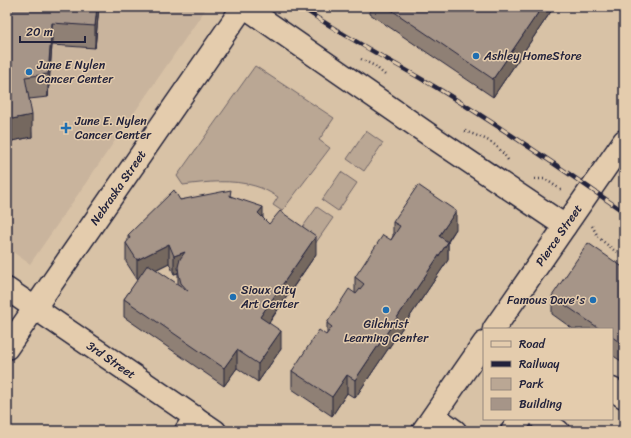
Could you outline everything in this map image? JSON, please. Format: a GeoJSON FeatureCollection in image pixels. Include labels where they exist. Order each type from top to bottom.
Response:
{"type":"FeatureCollection","features":[{"type":"Feature","properties":{"kind":"main road"},"geometry":{"type":"LineString","coordinates":[[244,7],[564,226]]}},
{"type":"Feature","properties":{"kind":"main road","name":"Nebraska Street"},"geometry":{"type":"LineString","coordinates":[[7,348],[244,7]]}},
{"type":"Feature","properties":{"kind":"main road","name":"Pierce Street"},"geometry":{"type":"LineString","coordinates":[[495,328],[624,141]]}},
{"type":"Feature","properties":{"kind":"main road","name":"3rd Street"},"geometry":{"type":"LineString","coordinates":[[7,289],[35,308],[190,424],[215,431]]}},
{"type":"Feature","properties":{"kind":"main road"},"geometry":{"type":"LineString","coordinates":[[455,431],[428,424],[483,344]]}},
{"type":"Feature","properties":{"kind":"main road"},"geometry":{"type":"LineString","coordinates":[[613,390],[624,397]]}},
{"type":"Feature","properties":{"kind":"main road"},"geometry":{"type":"LineString","coordinates":[[512,431],[519,420]]}},
{"type":"Feature","properties":{"kind":"main road"},"geometry":{"type":"LineString","coordinates":[[542,420],[558,431]]}},
{"type":"Feature","properties":{"kind":"shaded area","name":"June E. Nylen Cancer Center"},"geometry":{"type":"Polygon","coordinates":[[[7,7],[207,7],[30,264],[7,248],[7,7]]]}},
{"type":"Feature","properties":{"kind":"green space"},"geometry":{"type":"Polygon","coordinates":[[[255,66],[334,118],[319,140],[330,148],[282,211],[273,205],[278,197],[258,187],[237,182],[210,182],[183,185],[177,176],[255,66]]]}},
{"type":"Feature","properties":{"kind":"green space"},"geometry":{"type":"Polygon","coordinates":[[[366,131],[383,143],[364,171],[347,159],[366,131]]]}},
{"type":"Feature","properties":{"kind":"green space"},"geometry":{"type":"Polygon","coordinates":[[[341,172],[357,183],[338,211],[322,200],[341,172]]]}},
{"type":"Feature","properties":{"kind":"green space"},"geometry":{"type":"Polygon","coordinates":[[[317,207],[333,218],[315,244],[299,232],[317,207]]]}},
{"type":"Feature","properties":{"kind":"building","name":"June E Nylen Cancer Center"},"geometry":{"type":"Polygon","coordinates":[[[7,7],[97,7],[95,26],[52,23],[48,74],[25,77],[32,115],[7,120],[7,7]]]}},
{"type":"Feature","properties":{"kind":"building","name":"Ashley HomeStore"},"geometry":{"type":"Polygon","coordinates":[[[387,7],[542,7],[493,79],[387,7]]]}},
{"type":"Feature","properties":{"kind":"building","name":"Gilchrist Learning Center"},"geometry":{"type":"Polygon","coordinates":[[[418,185],[456,211],[439,236],[448,242],[355,380],[347,375],[332,397],[292,371],[319,330],[326,335],[332,327],[327,323],[349,289],[356,294],[364,284],[355,277],[383,235],[391,240],[400,226],[393,222],[418,185]]]}},
{"type":"Feature","properties":{"kind":"building","name":"Sioux City Art Center"},"geometry":{"type":"Polygon","coordinates":[[[174,190],[180,200],[231,190],[230,196],[263,207],[258,213],[269,224],[280,211],[316,236],[260,317],[281,331],[258,364],[237,350],[224,368],[124,299],[148,264],[188,291],[181,283],[178,267],[180,259],[185,252],[174,256],[169,244],[137,260],[126,243],[130,238],[128,235],[174,190]]]}},
{"type":"Feature","properties":{"kind":"building","name":"Famous Dave's"},"geometry":{"type":"Polygon","coordinates":[[[588,243],[624,268],[624,345],[613,338],[613,328],[599,328],[552,296],[588,243]]]}},
{"type":"Feature","properties":{"kind":"railway"},"geometry":{"type":"LineString","coordinates":[[301,7],[353,40],[465,105],[624,212]]}},
{"type":"Feature","properties":{"kind":"place","name":"Ashley HomeStore"},"geometry":{"type":"Point","coordinates":[476,56]}},
{"type":"Feature","properties":{"kind":"place","name":"June E Nylen Cancer Center"},"geometry":{"type":"Point","coordinates":[29,72]}},
{"type":"Feature","properties":{"kind":"place","name":"June E. Nylen Cancer Center"},"geometry":{"type":"Point","coordinates":[66,128]}},
{"type":"Feature","properties":{"kind":"place","name":"Sioux City Art Center"},"geometry":{"type":"Point","coordinates":[233,297]}},
{"type":"Feature","properties":{"kind":"place","name":"Famous Dave's"},"geometry":{"type":"Point","coordinates":[593,300]}},
{"type":"Feature","properties":{"kind":"place","name":"Gilchrist Learning Center"},"geometry":{"type":"Point","coordinates":[386,310]}}]}
